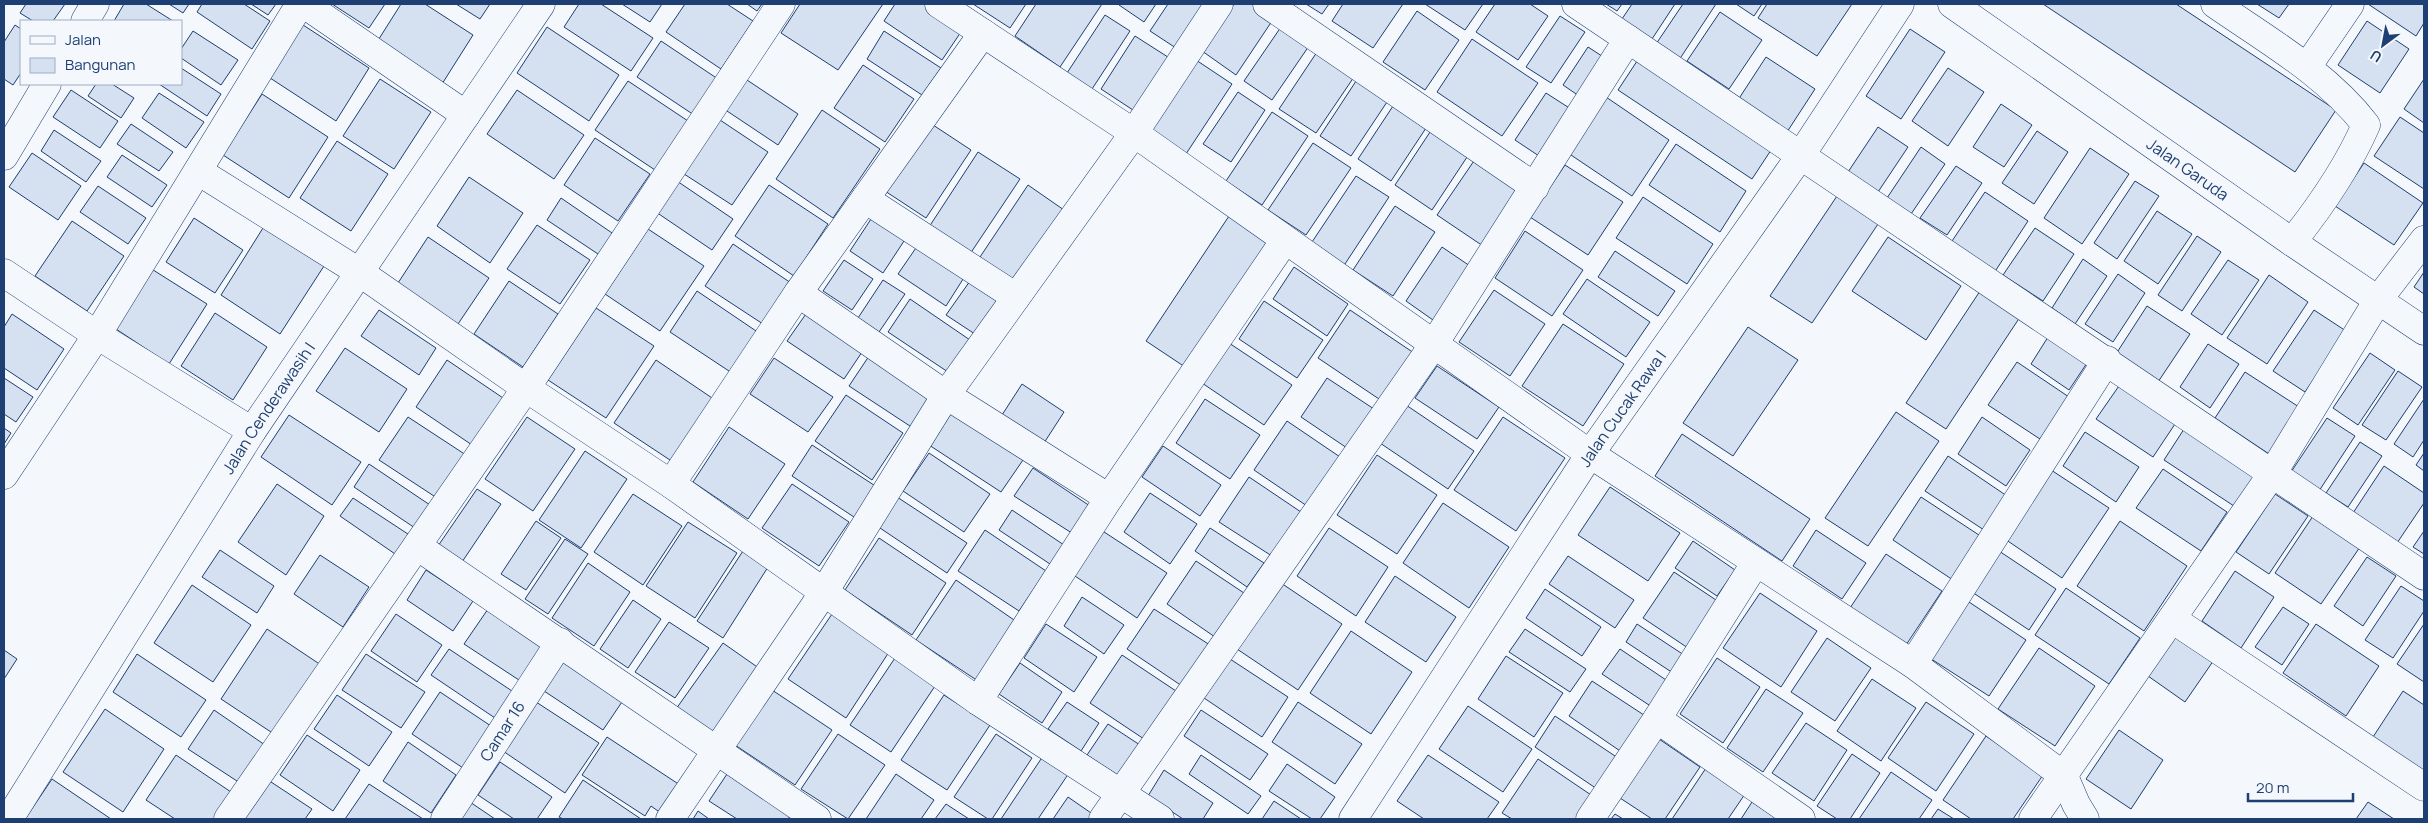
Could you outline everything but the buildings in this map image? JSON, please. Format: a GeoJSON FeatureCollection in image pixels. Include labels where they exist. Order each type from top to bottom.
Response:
{"type":"FeatureCollection","features":[{"type":"Feature","properties":{"kind":"street"},"geometry":{"type":"LineString","coordinates":[[86,20],[95,4]]}},
{"type":"Feature","properties":{"kind":"street"},"geometry":{"type":"LineString","coordinates":[[4,475],[97,335],[302,4],[466,114]]}},
{"type":"Feature","properties":{"kind":"street","name":"Jalan Cenderawasih I"},"geometry":{"type":"LineString","coordinates":[[10,819],[252,432],[541,4]]}},
{"type":"Feature","properties":{"kind":"street"},"geometry":{"type":"LineString","coordinates":[[228,819],[526,388],[781,4]]}},
{"type":"Feature","properties":{"kind":"street"},"geometry":{"type":"LineString","coordinates":[[939,4],[1134,133],[1590,454],[1913,664],[2064,776],[2076,804],[2085,819]]}},
{"type":"Feature","properties":{"kind":"street"},"geometry":{"type":"LineString","coordinates":[[670,819],[824,592],[946,396],[1134,133],[1219,4]]}},
{"type":"Feature","properties":{"kind":"street"},"geometry":{"type":"LineString","coordinates":[[1267,4],[1535,187]]}},
{"type":"Feature","properties":{"kind":"street"},"geometry":{"type":"LineString","coordinates":[[1576,4],[2107,360],[2424,576]]}},
{"type":"Feature","properties":{"kind":"street","name":"Jalan Cucak Rawa I"},"geometry":{"type":"LineString","coordinates":[[1353,819],[1590,454],[1801,155],[1900,4]]}},
{"type":"Feature","properties":{"kind":"street","name":"Jalan Garuda"},"geometry":{"type":"LineString","coordinates":[[1952,4],[2292,242],[2424,330]]}},
{"type":"Feature","properties":{"kind":"street"},"geometry":{"type":"LineString","coordinates":[[2215,4],[2307,67],[2357,113],[2366,125],[2360,139],[2313,216],[2292,242]]}},
{"type":"Feature","properties":{"kind":"street"},"geometry":{"type":"LineString","coordinates":[[2307,67],[2350,4]]}},
{"type":"Feature","properties":{"kind":"street"},"geometry":{"type":"LineString","coordinates":[[671,484],[798,293],[983,33]]}},
{"type":"Feature","properties":{"kind":"street"},"geometry":{"type":"LineString","coordinates":[[1104,819],[1434,344],[1628,39]]}},
{"type":"Feature","properties":{"kind":"street"},"geometry":{"type":"LineString","coordinates":[[4,156],[46,85]]}},
{"type":"Feature","properties":{"kind":"street"},"geometry":{"type":"LineString","coordinates":[[198,171],[359,272],[526,388],[671,484],[978,700],[1160,819]]}},
{"type":"Feature","properties":{"kind":"street"},"geometry":{"type":"LineString","coordinates":[[865,199],[1016,297]]}},
{"type":"Feature","properties":{"kind":"street"},"geometry":{"type":"LineString","coordinates":[[978,700],[1109,498],[1285,240]]}},
{"type":"Feature","properties":{"kind":"street"},"geometry":{"type":"LineString","coordinates":[[2033,819],[2272,474],[2378,300],[2424,240]]}},
{"type":"Feature","properties":{"kind":"street"},"geometry":{"type":"LineString","coordinates":[[4,273],[97,335],[252,432]]}},
{"type":"Feature","properties":{"kind":"street"},"geometry":{"type":"LineString","coordinates":[[798,293],[946,396],[1109,498]]}},
{"type":"Feature","properties":{"kind":"street"},"geometry":{"type":"LineString","coordinates":[[1913,664],[2107,360]]}},
{"type":"Feature","properties":{"kind":"street"},"geometry":{"type":"LineString","coordinates":[[416,546],[560,642],[817,819]]}},
{"type":"Feature","properties":{"kind":"street"},"geometry":{"type":"LineString","coordinates":[[1590,819],[1657,719],[1756,562]]}},
{"type":"Feature","properties":{"kind":"street"},"geometry":{"type":"LineString","coordinates":[[2172,619],[2424,787]]}},
{"type":"Feature","properties":{"kind":"street","name":"Camar 16"},"geometry":{"type":"LineString","coordinates":[[445,819],[560,642]]}},
{"type":"Feature","properties":{"kind":"street"},"geometry":{"type":"LineString","coordinates":[[1657,719],[1801,819]]}}]}
